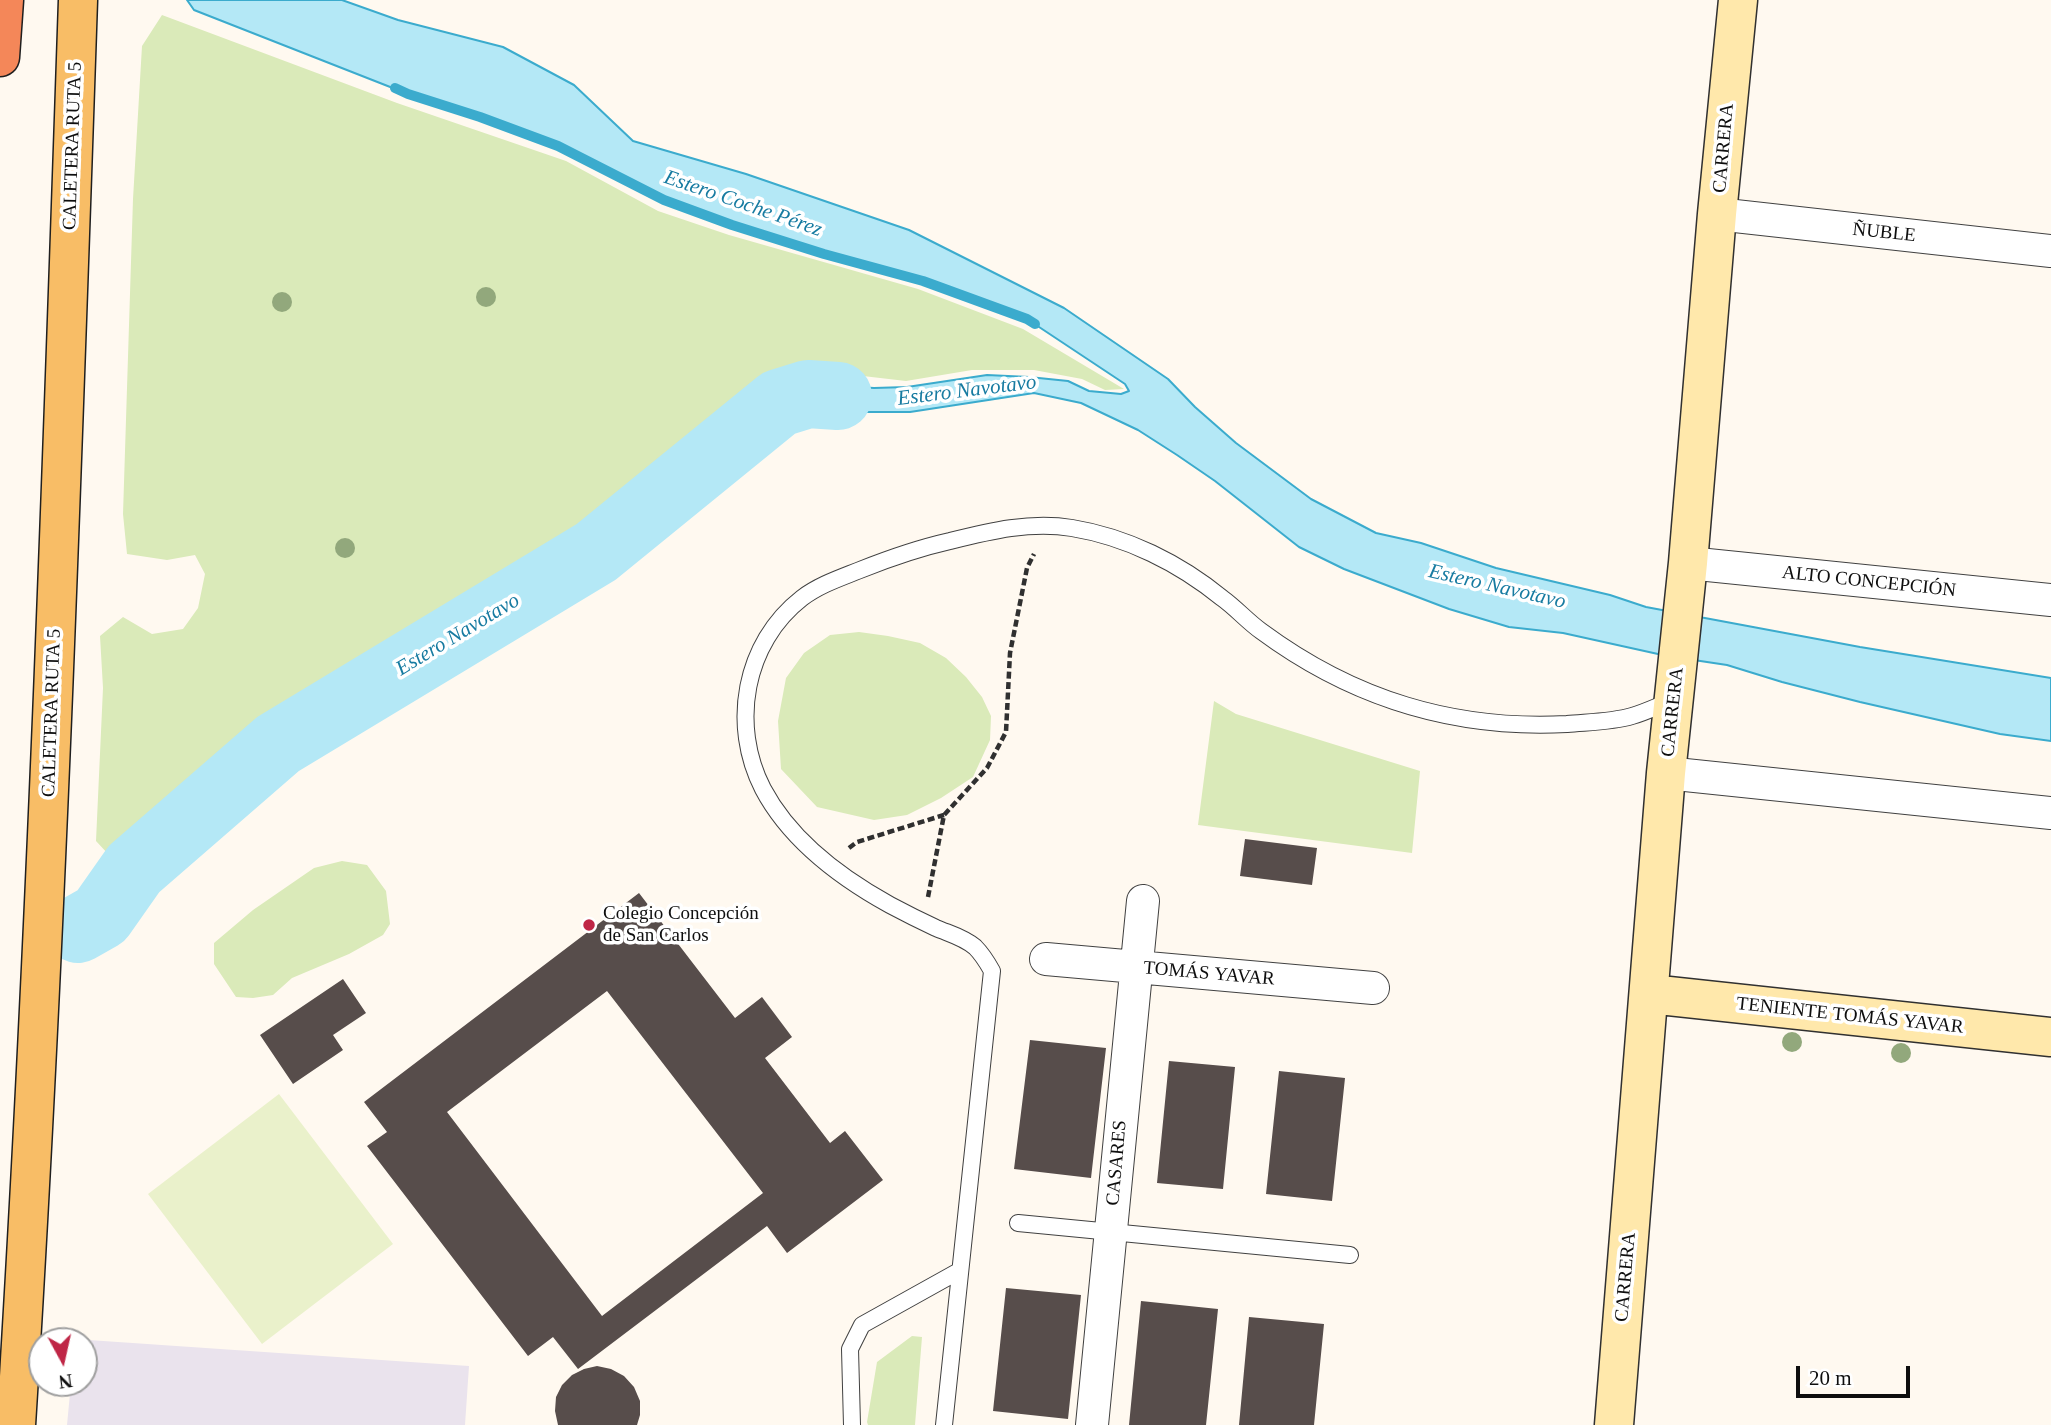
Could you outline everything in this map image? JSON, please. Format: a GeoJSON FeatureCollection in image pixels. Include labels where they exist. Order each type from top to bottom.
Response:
{"type":"FeatureCollection","features":[{"type":"Feature","properties":{"kind":"highway"},"geometry":{"type":"LineString","coordinates":[[0,57],[4,0]]}},
{"type":"Feature","properties":{"kind":"main road","name":"CALETERA RUTA 5"},"geometry":{"type":"LineString","coordinates":[[16,1425],[41,975],[78,0]]}},
{"type":"Feature","properties":{"kind":"street","name":"CARRERA"},"geometry":{"type":"LineString","coordinates":[[1614,1425],[1666,773],[1738,0]]}},
{"type":"Feature","properties":{"kind":"street","name":"ÑUBLE"},"geometry":{"type":"LineString","coordinates":[[1717,214],[2051,251]]}},
{"type":"Feature","properties":{"kind":"street","name":"ALTO CONCEPCIÓN"},"geometry":{"type":"LineString","coordinates":[[1686,578],[2051,600]]}},
{"type":"Feature","properties":{"kind":"street"},"geometry":{"type":"LineString","coordinates":[[1666,773],[2051,813]]}},
{"type":"Feature","properties":{"kind":"street","name":"CASARES"},"geometry":{"type":"LineString","coordinates":[[1092,1425],[1143,901]]}},
{"type":"Feature","properties":{"kind":"street","name":"TOMÁS YAVAR"},"geometry":{"type":"LineString","coordinates":[[1046,959],[1373,988]]}},
{"type":"Feature","properties":{"kind":"street","name":"TENIENTE TOMÁS YAVAR"},"geometry":{"type":"LineString","coordinates":[[1650,994],[2051,1037]]}},
{"type":"Feature","properties":{"kind":"lane"},"geometry":{"type":"LineString","coordinates":[[944,1425],[992,971],[984,957],[958,936],[891,906],[827,864],[803,842],[772,803],[754,767],[747,744],[746,696],[758,653],[784,613],[804,596],[826,583],[930,545],[1013,527],[1050,525],[1095,532],[1157,556],[1191,575],[1294,654],[1334,677],[1403,705],[1465,720],[1503,724],[1587,723],[1632,716],[1675,687]]}},
{"type":"Feature","properties":{"kind":"lane"},"geometry":{"type":"LineString","coordinates":[[1018,1223],[1350,1255]]}},
{"type":"Feature","properties":{"kind":"lane"},"geometry":{"type":"LineString","coordinates":[[852,1425],[850,1349],[862,1325],[959,1272]]}},
{"type":"Feature","properties":{"kind":"path"},"geometry":{"type":"LineString","coordinates":[[827,864],[858,842],[944,815],[987,768],[1006,732],[1010,653],[1027,568],[1050,525]]}},
{"type":"Feature","properties":{"kind":"path"},"geometry":{"type":"LineString","coordinates":[[923,921],[944,815]]}},
{"type":"Feature","properties":{"kind":"shaded area"},"geometry":{"type":"Polygon","coordinates":[[[98,1341],[469,1366],[465,1425],[67,1425],[70,1397],[98,1397],[98,1341]]]}},
{"type":"Feature","properties":{"kind":"green space"},"geometry":{"type":"Polygon","coordinates":[[[162,15],[397,103],[566,161],[658,211],[729,235],[918,289],[1023,329],[1124,389],[1105,390],[1082,379],[1034,370],[972,370],[906,381],[792,371],[753,390],[574,534],[260,723],[109,855],[96,841],[103,688],[100,636],[123,617],[152,634],[183,629],[198,608],[205,574],[195,555],[167,560],[127,554],[123,514],[133,199],[142,46],[162,15]]]}},
{"type":"Feature","properties":{"kind":"green space"},"geometry":{"type":"Polygon","coordinates":[[[859,632],[920,643],[946,658],[982,697],[991,716],[990,740],[973,777],[941,798],[907,815],[874,820],[817,807],[781,769],[778,721],[786,678],[804,653],[830,635],[859,632]]]}},
{"type":"Feature","properties":{"kind":"green space"},"geometry":{"type":"Polygon","coordinates":[[[1214,701],[1236,714],[1420,771],[1412,853],[1198,825],[1214,701]]]}},
{"type":"Feature","properties":{"kind":"green space"},"geometry":{"type":"Polygon","coordinates":[[[342,861],[367,865],[386,891],[390,924],[383,935],[349,954],[292,978],[273,995],[236,997],[214,964],[214,943],[253,910],[314,868],[342,861]]]}},
{"type":"Feature","properties":{"kind":"green space"},"geometry":{"type":"Polygon","coordinates":[[[279,1094],[393,1244],[262,1344],[148,1194],[279,1094]]]}},
{"type":"Feature","properties":{"kind":"green space"},"geometry":{"type":"Polygon","coordinates":[[[912,1336],[922,1337],[915,1425],[868,1425],[877,1362],[912,1336]]]}},
{"type":"Feature","properties":{"kind":"water"},"geometry":{"type":"Polygon","coordinates":[[[187,0],[342,0],[398,20],[503,47],[574,85],[633,141],[746,174],[909,230],[1064,308],[1168,379],[1236,443],[1311,499],[1376,533],[1421,543],[1496,568],[1610,595],[1646,607],[1860,647],[2051,678],[2051,741],[2000,734],[1860,702],[1727,665],[1667,656],[1563,633],[1509,627],[1449,609],[1344,569],[1299,547],[1215,481],[1177,455],[1138,430],[1081,403],[1034,393],[910,412],[819,412],[787,423],[766,438],[754,423],[768,400],[799,389],[825,385],[907,387],[987,375],[1068,381],[1089,391],[1121,394],[1129,391],[1125,384],[1027,319],[923,281],[824,254],[664,200],[557,146],[483,117],[408,94],[194,10],[187,0]]]}},
{"type":"Feature","properties":{"kind":"building"},"geometry":{"type":"Polygon","coordinates":[[[1245,839],[1317,848],[1312,885],[1240,876],[1245,839]]]}},
{"type":"Feature","properties":{"kind":"building"},"geometry":{"type":"Polygon","coordinates":[[[639,893],[735,1018],[762,997],[792,1037],[765,1058],[830,1143],[845,1131],[883,1180],[787,1253],[767,1226],[578,1369],[553,1337],[528,1356],[367,1146],[387,1132],[364,1102],[639,893]],[[607,991],[447,1112],[602,1316],[763,1193],[607,991]]]}},
{"type":"Feature","properties":{"kind":"building"},"geometry":{"type":"Polygon","coordinates":[[[343,979],[366,1013],[333,1035],[343,1050],[293,1084],[260,1035],[343,979]]]}},
{"type":"Feature","properties":{"kind":"building"},"geometry":{"type":"Polygon","coordinates":[[[1030,1040],[1106,1048],[1091,1178],[1014,1169],[1030,1040]]]}},
{"type":"Feature","properties":{"kind":"building"},"geometry":{"type":"Polygon","coordinates":[[[1169,1061],[1235,1067],[1223,1189],[1157,1183],[1169,1061]]]}},
{"type":"Feature","properties":{"kind":"building"},"geometry":{"type":"Polygon","coordinates":[[[1279,1071],[1345,1078],[1332,1201],[1266,1194],[1279,1071]]]}},
{"type":"Feature","properties":{"kind":"building"},"geometry":{"type":"Polygon","coordinates":[[[1006,1288],[1081,1295],[1068,1419],[993,1411],[1006,1288]]]}},
{"type":"Feature","properties":{"kind":"building"},"geometry":{"type":"Polygon","coordinates":[[[1141,1301],[1218,1309],[1206,1425],[1129,1425],[1141,1301]]]}},
{"type":"Feature","properties":{"kind":"building"},"geometry":{"type":"Polygon","coordinates":[[[1249,1317],[1324,1324],[1314,1425],[1239,1425],[1249,1317]]]}},
{"type":"Feature","properties":{"kind":"building"},"geometry":{"type":"Polygon","coordinates":[[[597,1366],[624,1376],[634,1387],[640,1401],[637,1425],[558,1425],[556,1397],[562,1385],[572,1375],[597,1366]]]}},
{"type":"Feature","properties":{"kind":"waterway","name":"Estero Coche Pérez"},"geometry":{"type":"LineString","coordinates":[[395,88],[558,146],[664,200],[824,254],[923,281],[1035,324]]}},
{"type":"Feature","properties":{"kind":"waterway","name":"Estero Navotavo"},"geometry":{"type":"LineString","coordinates":[[78,929],[101,916],[134,869],[278,744],[596,552],[779,403],[808,394],[838,396]]}},
{"type":"Feature","properties":{"kind":"place","name":"Colegio Concepción de San Carlos"},"geometry":{"type":"Point","coordinates":[589,925]}}]}
